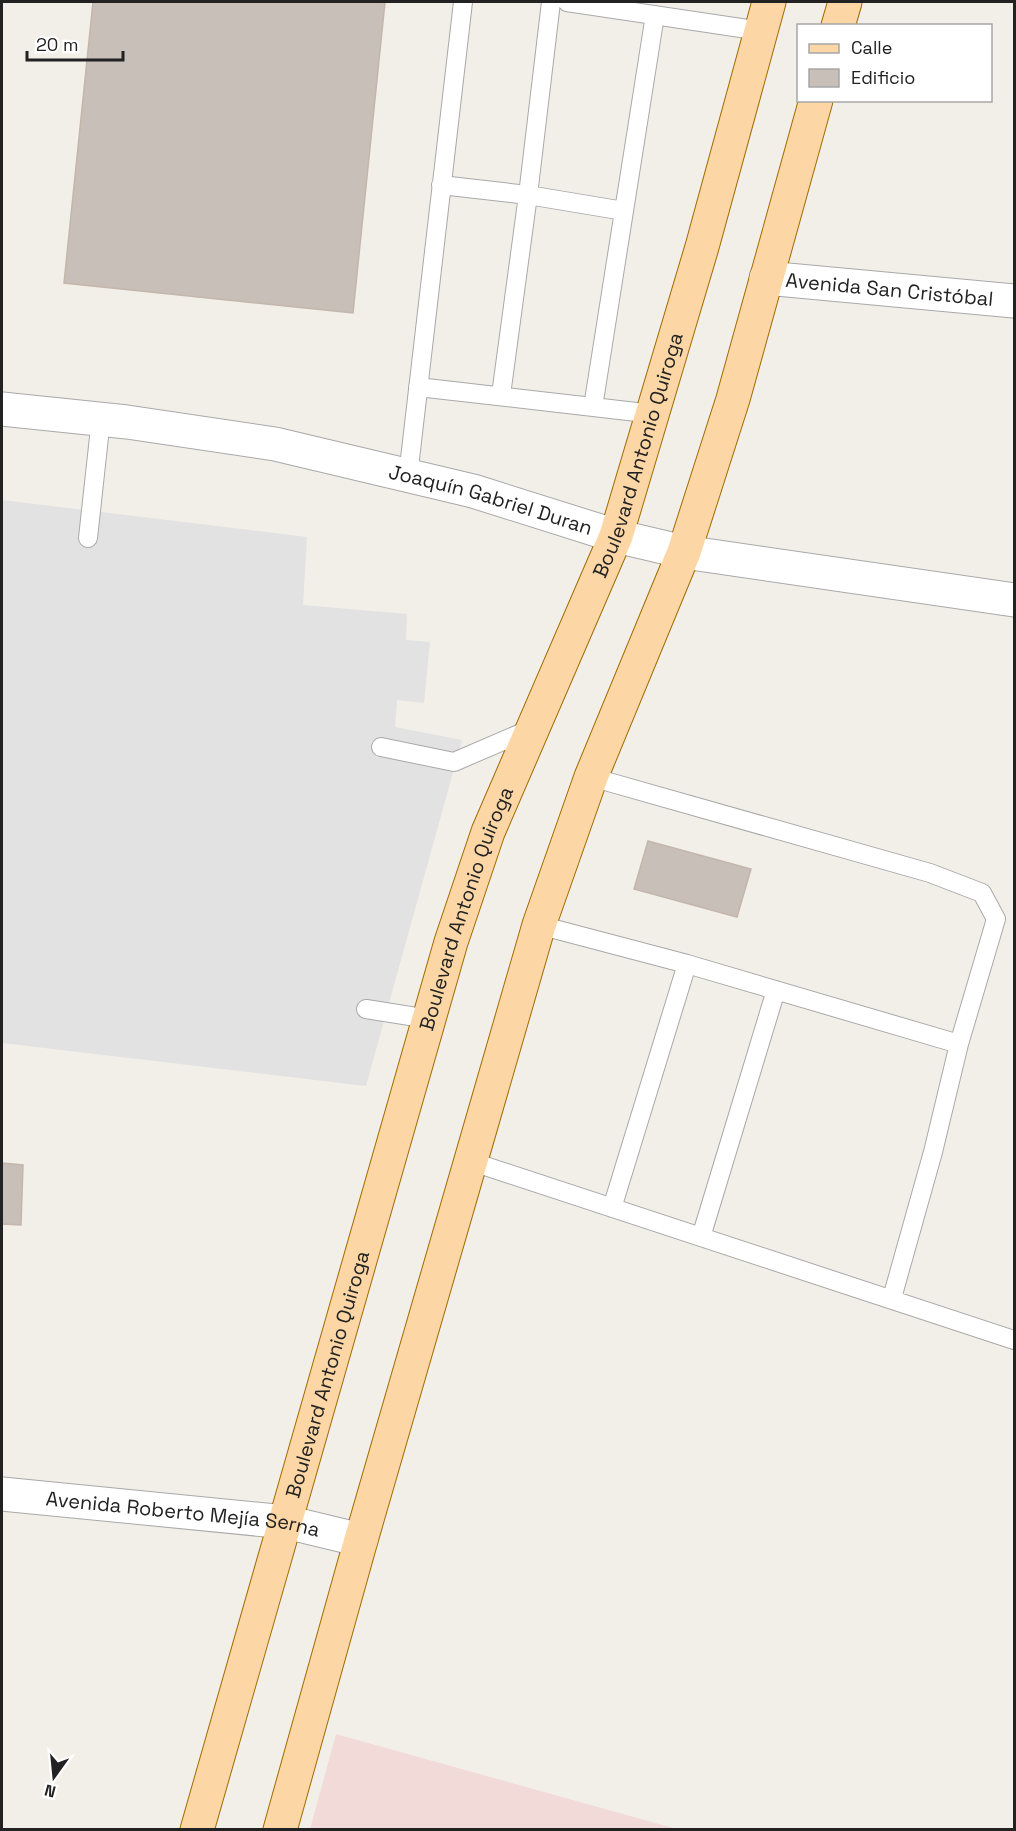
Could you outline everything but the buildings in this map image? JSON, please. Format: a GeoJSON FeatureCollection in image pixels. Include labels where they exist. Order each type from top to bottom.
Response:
{"type":"FeatureCollection","features":[{"type":"Feature","properties":{"kind":"main road"},"geometry":{"type":"LineString","coordinates":[[839,24],[845,2]]}},
{"type":"Feature","properties":{"kind":"main road","name":"Boulevard Antonio Quiroga"},"geometry":{"type":"LineString","coordinates":[[197,1830],[451,942],[488,832],[616,537],[702,247],[765,16]]}},
{"type":"Feature","properties":{"kind":"main road"},"geometry":{"type":"LineString","coordinates":[[280,1830],[361,1540],[539,925],[591,777],[684,552],[733,399],[815,102]]}},
{"type":"Feature","properties":{"kind":"street","name":"Avenida San Cristóbal"},"geometry":{"type":"LineString","coordinates":[[766,278],[1014,301]]}},
{"type":"Feature","properties":{"kind":"street","name":"Joaquín Gabriel Duran"},"geometry":{"type":"LineString","coordinates":[[2,409],[101,419],[275,444],[472,491],[616,537],[684,552],[1014,600]]}},
{"type":"Feature","properties":{"kind":"street","name":"Avenida Roberto Mejía Serna"},"geometry":{"type":"LineString","coordinates":[[2,1494],[286,1522],[361,1540]]}},
{"type":"Feature","properties":{"kind":"lane"},"geometry":{"type":"LineString","coordinates":[[408,476],[463,2]]}},
{"type":"Feature","properties":{"kind":"lane"},"geometry":{"type":"LineString","coordinates":[[501,395],[551,2]]}},
{"type":"Feature","properties":{"kind":"lane"},"geometry":{"type":"LineString","coordinates":[[567,2],[655,15],[765,16]]}},
{"type":"Feature","properties":{"kind":"lane"},"geometry":{"type":"LineString","coordinates":[[593,406],[655,15]]}},
{"type":"Feature","properties":{"kind":"lane"},"geometry":{"type":"LineString","coordinates":[[441,184],[528,195],[624,212]]}},
{"type":"Feature","properties":{"kind":"lane"},"geometry":{"type":"LineString","coordinates":[[418,387],[654,414]]}},
{"type":"Feature","properties":{"kind":"lane"},"geometry":{"type":"LineString","coordinates":[[88,538],[101,419]]}},
{"type":"Feature","properties":{"kind":"lane"},"geometry":{"type":"LineString","coordinates":[[381,747],[454,762],[534,728]]}},
{"type":"Feature","properties":{"kind":"lane"},"geometry":{"type":"LineString","coordinates":[[591,777],[930,873],[982,893],[996,919],[959,1044],[933,1152],[892,1298]]}},
{"type":"Feature","properties":{"kind":"lane"},"geometry":{"type":"LineString","coordinates":[[539,925],[687,964],[959,1044]]}},
{"type":"Feature","properties":{"kind":"lane"},"geometry":{"type":"LineString","coordinates":[[612,1208],[687,964]]}},
{"type":"Feature","properties":{"kind":"lane"},"geometry":{"type":"LineString","coordinates":[[701,1237],[776,990]]}},
{"type":"Feature","properties":{"kind":"lane"},"geometry":{"type":"LineString","coordinates":[[366,1009],[429,1019]]}},
{"type":"Feature","properties":{"kind":"lane"},"geometry":{"type":"LineString","coordinates":[[470,1161],[1014,1340]]}},
{"type":"Feature","properties":{"kind":"shaded area"},"geometry":{"type":"Polygon","coordinates":[[[2,500],[307,537],[303,605],[407,614],[406,640],[430,642],[424,703],[397,700],[395,727],[462,740],[366,1086],[2,1043],[2,500]]]}},
{"type":"Feature","properties":{"kind":"shaded area"},"geometry":{"type":"Polygon","coordinates":[[[336,1734],[677,1829],[310,1829],[336,1734]]]}}]}
